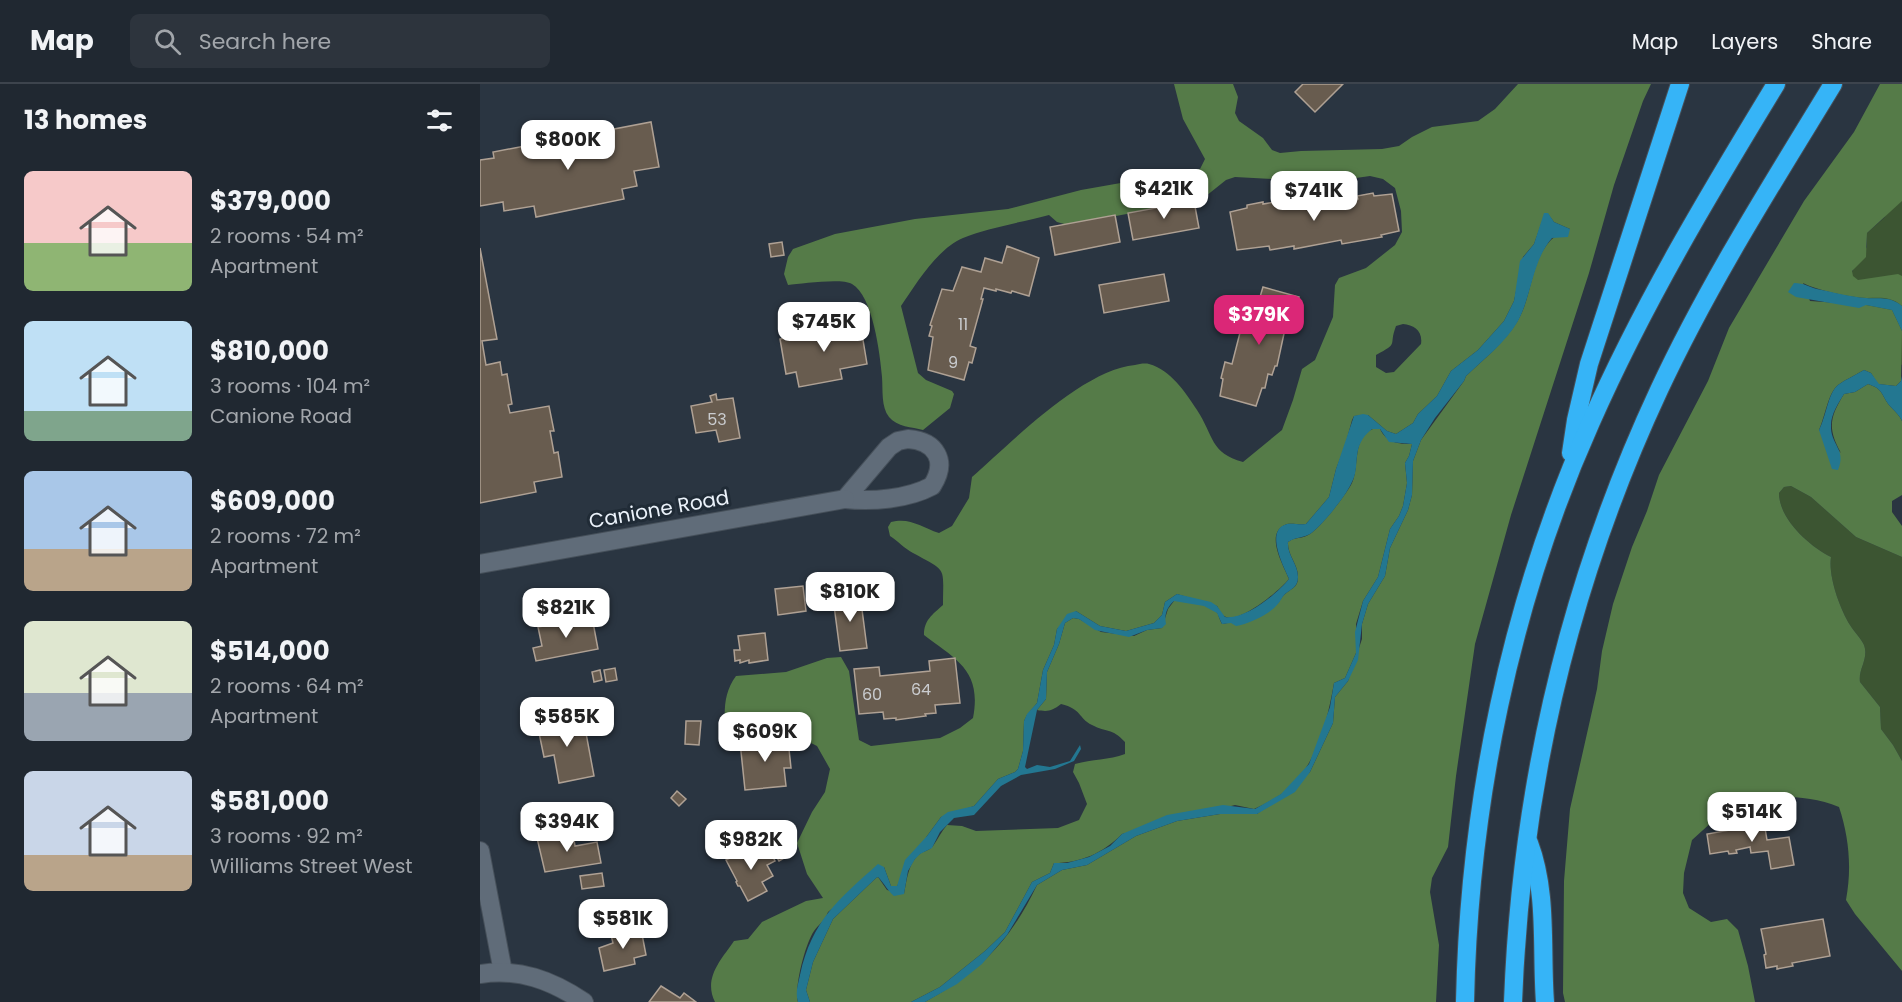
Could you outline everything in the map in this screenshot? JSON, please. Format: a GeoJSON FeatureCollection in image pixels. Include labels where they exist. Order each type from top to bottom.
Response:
{"type":"FeatureCollection","features":[{"type":"Feature","properties":{"kind":"highway"},"geometry":{"type":"LineString","coordinates":[[1569,476],[1576,420],[1589,364],[1680,84]]}},
{"type":"Feature","properties":{"kind":"highway"},"geometry":{"type":"LineString","coordinates":[[1465,1002],[1468,923],[1480,813],[1501,701],[1530,586],[1591,422],[1659,284],[1696,217],[1776,84]]}},
{"type":"Feature","properties":{"kind":"highway"},"geometry":{"type":"LineString","coordinates":[[1513,1002],[1519,902],[1537,771],[1563,653],[1595,548],[1659,389],[1713,285],[1833,84]]}},
{"type":"Feature","properties":{"kind":"highway"},"geometry":{"type":"LineString","coordinates":[[1527,836],[1540,890],[1545,1002]]}},
{"type":"Feature","properties":{"kind":"street","name":"Canione Road"},"geometry":{"type":"LineString","coordinates":[[480,564],[845,499],[877,499],[923,490],[932,486],[936,478],[939,470],[937,454],[927,444],[918,440],[898,441],[889,447],[845,499]]}},
{"type":"Feature","properties":{"kind":"street"},"geometry":{"type":"LineString","coordinates":[[480,851],[503,972]]}},
{"type":"Feature","properties":{"kind":"street"},"geometry":{"type":"LineString","coordinates":[[480,974],[503,972],[532,976],[548,981],[584,1002]]}},
{"type":"Feature","properties":{"kind":"green space"},"geometry":{"type":"Polygon","coordinates":[[[1174,84],[1233,84],[1238,97],[1235,113],[1239,121],[1263,138],[1272,150],[1280,153],[1382,149],[1399,146],[1432,127],[1478,121],[1495,109],[1518,84],[1651,84],[1614,185],[1589,273],[1511,515],[1475,644],[1448,847],[1432,878],[1430,892],[1439,945],[1436,1002],[925,1002],[961,979],[991,954],[1016,923],[1037,885],[1062,870],[1087,865],[1136,836],[1177,821],[1220,814],[1257,814],[1310,772],[1333,723],[1335,697],[1348,681],[1362,639],[1362,624],[1368,604],[1385,576],[1390,548],[1408,510],[1412,495],[1413,461],[1421,440],[1466,376],[1512,330],[1522,313],[1543,250],[1552,239],[1570,229],[1554,222],[1545,213],[1534,244],[1523,257],[1514,301],[1504,321],[1478,350],[1451,371],[1437,396],[1418,414],[1413,423],[1396,434],[1387,431],[1368,415],[1354,416],[1329,497],[1306,524],[1287,524],[1276,534],[1277,550],[1289,579],[1284,584],[1250,611],[1233,618],[1224,616],[1217,606],[1177,594],[1165,602],[1162,615],[1154,623],[1126,631],[1100,626],[1076,611],[1057,629],[1054,645],[1043,670],[1037,703],[1024,721],[1023,751],[1018,769],[998,779],[974,806],[941,817],[897,886],[891,886],[884,867],[828,912],[814,931],[807,946],[799,977],[798,1002],[715,1002],[711,985],[712,977],[719,962],[734,941],[748,939],[762,922],[806,901],[823,898],[807,874],[797,843],[825,792],[830,769],[817,746],[791,733],[733,728],[725,725],[726,699],[729,687],[736,676],[786,672],[827,658],[841,657],[849,671],[859,740],[871,746],[940,738],[960,728],[973,718],[975,702],[970,678],[956,660],[924,635],[927,622],[943,605],[943,576],[938,568],[890,536],[888,527],[891,522],[915,523],[939,533],[952,526],[969,498],[972,477],[1027,428],[1071,393],[1093,380],[1114,370],[1138,364],[1157,367],[1171,376],[1203,419],[1218,448],[1224,454],[1243,462],[1282,430],[1302,369],[1315,360],[1333,317],[1335,285],[1339,278],[1366,268],[1395,245],[1402,232],[1401,211],[1395,188],[1383,179],[1370,176],[1342,180],[1328,185],[1235,177],[1226,180],[1201,200],[1068,225],[1057,222],[1049,215],[963,238],[944,250],[920,278],[901,306],[918,373],[926,380],[954,394],[950,408],[923,430],[896,423],[886,413],[874,326],[859,290],[852,284],[839,281],[788,285],[784,274],[788,257],[793,249],[835,234],[915,219],[1008,209],[1081,190],[1200,169],[1205,159],[1183,119],[1174,84]],[[1407,325],[1396,326],[1391,346],[1376,355],[1376,367],[1386,373],[1394,372],[1421,344],[1419,332],[1407,325]]]}},
{"type":"Feature","properties":{"kind":"green space"},"geometry":{"type":"Polygon","coordinates":[[[1880,84],[1902,84],[1902,201],[1867,233],[1866,257],[1852,271],[1853,276],[1858,280],[1898,274],[1902,276],[1902,306],[1889,299],[1843,295],[1803,283],[1810,301],[1866,305],[1892,310],[1902,331],[1901,381],[1896,386],[1878,384],[1871,373],[1864,370],[1844,381],[1838,385],[1829,399],[1819,430],[1841,453],[1832,429],[1833,416],[1844,394],[1855,392],[1868,384],[1879,390],[1899,416],[1902,421],[1902,495],[1892,501],[1892,512],[1902,526],[1902,557],[1856,537],[1811,497],[1791,486],[1784,487],[1779,493],[1784,512],[1797,531],[1831,557],[1831,573],[1839,601],[1846,618],[1863,642],[1865,650],[1860,682],[1880,707],[1881,729],[1902,761],[1902,971],[1846,900],[1849,876],[1848,853],[1839,807],[1798,797],[1727,800],[1713,821],[1692,840],[1684,873],[1683,893],[1689,908],[1711,922],[1727,919],[1738,930],[1755,1002],[1565,1002],[1563,993],[1564,881],[1570,809],[1613,604],[1632,547],[1659,475],[1708,381],[1729,328],[1804,201],[1854,132],[1880,84]]]}},
{"type":"Feature","properties":{"kind":"green space"},"geometry":{"type":"Polygon","coordinates":[[[1902,188],[1902,365],[1816,331],[1867,247],[1867,233],[1884,218],[1902,188]]]}},
{"type":"Feature","properties":{"kind":"green space"},"geometry":{"type":"Polygon","coordinates":[[[1376,428],[1393,442],[1412,444],[1405,463],[1407,483],[1403,506],[1390,529],[1378,577],[1363,601],[1356,624],[1356,653],[1345,678],[1334,683],[1319,743],[1295,782],[1280,795],[1254,809],[1235,805],[1122,834],[1107,847],[1091,856],[1064,863],[1054,863],[1050,873],[1032,882],[1005,932],[940,987],[911,1002],[810,1002],[806,990],[813,962],[833,919],[876,878],[878,877],[887,890],[904,894],[913,861],[932,847],[947,825],[962,826],[976,831],[1058,828],[1079,820],[1087,804],[1073,772],[1075,764],[1125,754],[1125,742],[1120,737],[1088,722],[1073,708],[1061,704],[1050,710],[1037,710],[1046,699],[1047,672],[1065,623],[1073,618],[1079,619],[1101,632],[1134,636],[1147,630],[1162,628],[1168,609],[1174,601],[1191,602],[1210,608],[1218,614],[1222,624],[1264,612],[1275,606],[1298,581],[1297,569],[1289,551],[1288,542],[1310,534],[1338,504],[1354,478],[1359,445],[1363,437],[1376,428]]]}},
{"type":"Feature","properties":{"kind":"green space"},"geometry":{"type":"Polygon","coordinates":[[[1791,486],[1811,497],[1856,537],[1902,557],[1902,761],[1881,729],[1880,707],[1860,682],[1865,650],[1863,642],[1846,618],[1839,601],[1831,573],[1831,557],[1797,531],[1780,503],[1779,493],[1784,487],[1791,486]]]}},
{"type":"Feature","properties":{"kind":"water"},"geometry":{"type":"Polygon","coordinates":[[[1544,213],[1548,213],[1554,222],[1570,229],[1568,237],[1552,238],[1545,247],[1523,311],[1513,329],[1466,376],[1421,440],[1413,461],[1412,495],[1408,510],[1390,548],[1385,576],[1368,604],[1362,624],[1358,660],[1348,681],[1335,697],[1333,723],[1310,772],[1295,792],[1257,814],[1220,814],[1177,821],[1136,836],[1087,865],[1062,870],[1037,885],[1007,935],[982,964],[957,984],[925,1002],[911,1002],[940,987],[1005,932],[1032,882],[1050,873],[1054,863],[1067,863],[1089,857],[1110,846],[1122,834],[1167,815],[1223,805],[1255,809],[1281,794],[1309,764],[1330,707],[1334,683],[1345,678],[1356,653],[1355,632],[1363,601],[1378,577],[1390,529],[1403,506],[1407,483],[1405,463],[1412,444],[1389,442],[1380,429],[1372,429],[1365,436],[1358,450],[1354,477],[1348,490],[1332,511],[1310,534],[1288,542],[1289,551],[1298,572],[1297,583],[1273,609],[1263,616],[1236,626],[1231,623],[1222,624],[1217,613],[1204,606],[1174,601],[1168,609],[1165,617],[1166,624],[1162,628],[1147,630],[1129,637],[1095,630],[1079,619],[1073,618],[1065,623],[1047,672],[1046,699],[1037,710],[1025,767],[1027,769],[1037,765],[1050,767],[1070,761],[1080,745],[1081,749],[1074,761],[1055,769],[1021,775],[1001,786],[974,815],[954,818],[940,832],[932,848],[915,859],[908,871],[904,894],[894,896],[878,877],[876,878],[833,919],[813,962],[806,990],[810,1002],[798,1002],[798,982],[805,956],[820,925],[839,900],[878,864],[884,867],[891,886],[897,886],[905,860],[941,817],[948,812],[974,806],[998,779],[1018,769],[1023,751],[1024,721],[1037,703],[1043,670],[1054,645],[1057,629],[1067,614],[1076,611],[1100,626],[1126,631],[1154,623],[1162,615],[1165,602],[1177,594],[1211,602],[1225,617],[1233,617],[1260,605],[1277,592],[1289,579],[1280,558],[1276,541],[1277,533],[1287,524],[1306,524],[1329,497],[1354,416],[1368,415],[1387,431],[1396,434],[1413,423],[1418,414],[1437,396],[1451,371],[1478,350],[1504,321],[1514,301],[1520,261],[1534,244],[1544,213]]]}},
{"type":"Feature","properties":{"kind":"water"},"geometry":{"type":"Polygon","coordinates":[[[1794,283],[1848,296],[1893,301],[1902,306],[1902,331],[1892,310],[1866,305],[1859,308],[1796,297],[1788,292],[1794,283]]]}},
{"type":"Feature","properties":{"kind":"water"},"geometry":{"type":"Polygon","coordinates":[[[1864,370],[1871,373],[1879,384],[1896,386],[1902,376],[1902,421],[1881,392],[1873,386],[1868,384],[1855,392],[1844,394],[1831,421],[1831,432],[1841,457],[1838,470],[1832,469],[1819,430],[1829,399],[1838,385],[1864,370]]]}},
{"type":"Feature","properties":{"kind":"building"},"geometry":{"type":"Polygon","coordinates":[[[1303,84],[1343,84],[1315,112],[1295,92],[1303,84]]]}},
{"type":"Feature","properties":{"kind":"building"},"geometry":{"type":"Polygon","coordinates":[[[651,122],[659,167],[634,171],[637,186],[622,189],[624,199],[536,217],[534,206],[504,211],[503,202],[480,206],[480,160],[494,158],[493,152],[651,122]]]}},
{"type":"Feature","properties":{"kind":"building"},"geometry":{"type":"Polygon","coordinates":[[[1373,193],[1374,196],[1392,194],[1399,231],[1381,235],[1382,237],[1342,244],[1341,240],[1294,249],[1294,246],[1270,250],[1269,246],[1237,250],[1230,212],[1263,202],[1263,204],[1287,200],[1288,207],[1325,198],[1325,201],[1335,199],[1336,203],[1358,199],[1357,196],[1373,193]]]}},
{"type":"Feature","properties":{"kind":"building"},"geometry":{"type":"Polygon","coordinates":[[[1194,201],[1199,228],[1133,240],[1128,213],[1194,201]]]}},
{"type":"Feature","properties":{"kind":"building"},"geometry":{"type":"Polygon","coordinates":[[[1115,215],[1120,242],[1055,255],[1050,227],[1115,215]]]}},
{"type":"Feature","properties":{"kind":"building"},"geometry":{"type":"Polygon","coordinates":[[[782,242],[784,255],[771,257],[769,244],[782,242]]]}},
{"type":"Feature","properties":{"kind":"building"},"geometry":{"type":"Polygon","coordinates":[[[1007,246],[1039,258],[1029,296],[1012,291],[1011,293],[984,288],[970,346],[976,348],[964,380],[928,370],[933,337],[929,336],[932,326],[930,325],[942,289],[953,291],[962,267],[981,272],[985,258],[1002,263],[1007,246]]]}},
{"type":"Feature","properties":{"kind":"building"},"geometry":{"type":"Polygon","coordinates":[[[480,248],[497,339],[482,341],[486,365],[500,362],[502,375],[507,374],[512,404],[508,405],[510,413],[549,406],[554,431],[550,431],[554,453],[558,452],[562,477],[534,482],[536,492],[480,503],[480,248]]]}},
{"type":"Feature","properties":{"kind":"building"},"geometry":{"type":"Polygon","coordinates":[[[1164,274],[1169,301],[1104,313],[1099,285],[1164,274]]]}},
{"type":"Feature","properties":{"kind":"building"},"geometry":{"type":"Polygon","coordinates":[[[1263,287],[1299,297],[1295,314],[1298,315],[1293,331],[1285,329],[1277,366],[1272,375],[1268,374],[1265,388],[1262,388],[1256,406],[1220,396],[1223,379],[1221,378],[1225,362],[1232,364],[1244,317],[1250,319],[1254,304],[1257,305],[1263,287]]]}},
{"type":"Feature","properties":{"kind":"building"},"geometry":{"type":"Polygon","coordinates":[[[860,322],[867,364],[840,369],[842,379],[799,387],[796,372],[786,374],[780,339],[789,337],[789,335],[860,322]]]}},
{"type":"Feature","properties":{"kind":"building"},"geometry":{"type":"Polygon","coordinates":[[[716,394],[717,400],[733,398],[740,438],[719,442],[716,430],[696,433],[691,406],[712,402],[710,396],[716,394]]]}},
{"type":"Feature","properties":{"kind":"building"},"geometry":{"type":"Polygon","coordinates":[[[803,586],[806,611],[778,615],[775,589],[803,586]]]}},
{"type":"Feature","properties":{"kind":"building"},"geometry":{"type":"Polygon","coordinates":[[[860,594],[867,648],[840,651],[833,598],[860,594]]]}},
{"type":"Feature","properties":{"kind":"building"},"geometry":{"type":"Polygon","coordinates":[[[592,617],[598,649],[536,661],[533,648],[542,646],[538,627],[592,617]]]}},
{"type":"Feature","properties":{"kind":"building"},"geometry":{"type":"Polygon","coordinates":[[[765,633],[768,660],[749,663],[749,660],[740,663],[740,660],[735,661],[734,650],[740,650],[738,636],[765,633]]]}},
{"type":"Feature","properties":{"kind":"building"},"geometry":{"type":"Polygon","coordinates":[[[955,658],[960,703],[935,705],[936,713],[896,720],[896,718],[884,719],[883,712],[859,714],[854,669],[879,667],[880,676],[930,671],[929,661],[955,658]]]}},
{"type":"Feature","properties":{"kind":"building"},"geometry":{"type":"Polygon","coordinates":[[[615,668],[617,680],[606,682],[604,670],[615,668]]]}},
{"type":"Feature","properties":{"kind":"building"},"geometry":{"type":"Polygon","coordinates":[[[600,670],[602,680],[594,682],[592,672],[600,670]]]}},
{"type":"Feature","properties":{"kind":"building"},"geometry":{"type":"Polygon","coordinates":[[[583,717],[594,776],[559,783],[554,755],[544,757],[537,723],[583,717]]]}},
{"type":"Feature","properties":{"kind":"building"},"geometry":{"type":"Polygon","coordinates":[[[686,721],[701,721],[699,745],[685,744],[686,721]]]}},
{"type":"Feature","properties":{"kind":"building"},"geometry":{"type":"Polygon","coordinates":[[[780,731],[783,750],[789,749],[791,768],[784,768],[786,786],[745,790],[740,742],[770,739],[770,732],[780,731]]]}},
{"type":"Feature","properties":{"kind":"building"},"geometry":{"type":"Polygon","coordinates":[[[677,791],[686,799],[679,806],[671,798],[677,791]]]}},
{"type":"Feature","properties":{"kind":"building"},"geometry":{"type":"Polygon","coordinates":[[[1756,817],[1758,829],[1765,828],[1767,840],[1789,837],[1794,865],[1771,869],[1768,851],[1751,853],[1750,847],[1736,850],[1737,853],[1729,854],[1728,851],[1710,854],[1707,834],[1736,829],[1735,820],[1756,817]]]}},
{"type":"Feature","properties":{"kind":"building"},"geometry":{"type":"Polygon","coordinates":[[[573,833],[575,846],[597,842],[601,863],[545,872],[537,838],[573,833]]]}},
{"type":"Feature","properties":{"kind":"building"},"geometry":{"type":"Polygon","coordinates":[[[756,844],[762,855],[770,851],[775,861],[767,865],[773,876],[762,882],[767,891],[748,901],[726,860],[756,844]]]}},
{"type":"Feature","properties":{"kind":"building"},"geometry":{"type":"Polygon","coordinates":[[[780,847],[786,857],[779,861],[773,851],[780,847]]]}},
{"type":"Feature","properties":{"kind":"building"},"geometry":{"type":"Polygon","coordinates":[[[602,873],[604,886],[582,889],[580,876],[602,873]]]}},
{"type":"Feature","properties":{"kind":"building"},"geometry":{"type":"Polygon","coordinates":[[[1823,919],[1830,956],[1792,963],[1793,966],[1777,969],[1777,966],[1766,968],[1761,929],[1823,919]]]}},
{"type":"Feature","properties":{"kind":"building"},"geometry":{"type":"Polygon","coordinates":[[[641,929],[646,955],[634,958],[635,964],[604,971],[599,948],[613,943],[611,935],[641,929]]]}},
{"type":"Feature","properties":{"kind":"building"},"geometry":{"type":"Polygon","coordinates":[[[661,986],[680,998],[684,993],[696,1002],[649,1002],[661,986]]]}}]}
